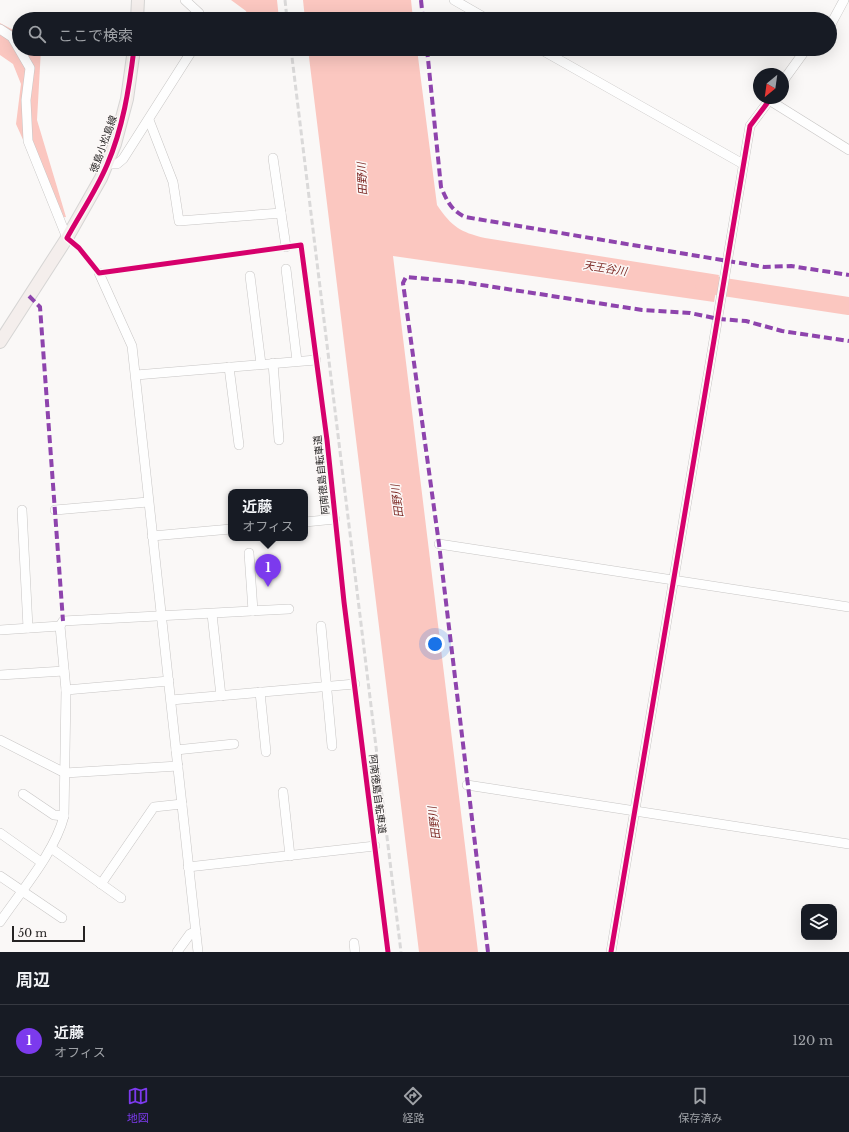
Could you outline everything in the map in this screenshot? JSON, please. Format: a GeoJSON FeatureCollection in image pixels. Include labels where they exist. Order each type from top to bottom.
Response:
{"type":"FeatureCollection","features":[{"type":"Feature","properties":{"kind":"main road"},"geometry":{"type":"LineString","coordinates":[[137,12],[138,0]]}},
{"type":"Feature","properties":{"kind":"main road","name":"徳島小松島線"},"geometry":{"type":"LineString","coordinates":[[0,342],[67,238],[107,164],[127,100],[133,56]]}},
{"type":"Feature","properties":{"kind":"street"},"geometry":{"type":"LineString","coordinates":[[185,0],[198,12]]}},
{"type":"Feature","properties":{"kind":"street"},"geometry":{"type":"LineString","coordinates":[[454,0],[475,12]]}},
{"type":"Feature","properties":{"kind":"street"},"geometry":{"type":"LineString","coordinates":[[837,13],[844,0]]}},
{"type":"Feature","properties":{"kind":"street"},"geometry":{"type":"LineString","coordinates":[[0,29],[12,37]]}},
{"type":"Feature","properties":{"kind":"street"},"geometry":{"type":"LineString","coordinates":[[23,56],[30,68],[26,100],[28,141],[67,238]]}},
{"type":"Feature","properties":{"kind":"street"},"geometry":{"type":"LineString","coordinates":[[107,164],[117,164],[123,159],[189,56]]}},
{"type":"Feature","properties":{"kind":"street"},"geometry":{"type":"LineString","coordinates":[[552,56],[743,164]]}},
{"type":"Feature","properties":{"kind":"street"},"geometry":{"type":"LineString","coordinates":[[789,73],[801,56]]}},
{"type":"Feature","properties":{"kind":"street"},"geometry":{"type":"LineString","coordinates":[[611,952],[728,266],[743,164],[750,126],[766,104]]}},
{"type":"Feature","properties":{"kind":"street"},"geometry":{"type":"LineString","coordinates":[[778,104],[849,150]]}},
{"type":"Feature","properties":{"kind":"street"},"geometry":{"type":"LineString","coordinates":[[149,120],[173,182],[179,221],[281,213]]}},
{"type":"Feature","properties":{"kind":"street"},"geometry":{"type":"LineString","coordinates":[[273,158],[286,247]]}},
{"type":"Feature","properties":{"kind":"street"},"geometry":{"type":"LineString","coordinates":[[286,269],[297,361]]}},
{"type":"Feature","properties":{"kind":"street"},"geometry":{"type":"LineString","coordinates":[[99,273],[132,346],[198,952]]}},
{"type":"Feature","properties":{"kind":"street"},"geometry":{"type":"LineString","coordinates":[[250,276],[262,364]]}},
{"type":"Feature","properties":{"kind":"street"},"geometry":{"type":"LineString","coordinates":[[136,375],[316,360]]}},
{"type":"Feature","properties":{"kind":"street"},"geometry":{"type":"LineString","coordinates":[[273,363],[279,440]]}},
{"type":"Feature","properties":{"kind":"street"},"geometry":{"type":"LineString","coordinates":[[230,367],[239,445]]}},
{"type":"Feature","properties":{"kind":"street"},"geometry":{"type":"LineString","coordinates":[[55,510],[148,502]]}},
{"type":"Feature","properties":{"kind":"street"},"geometry":{"type":"LineString","coordinates":[[22,510],[28,628]]}},
{"type":"Feature","properties":{"kind":"street"},"geometry":{"type":"LineString","coordinates":[[308,522],[335,519]]}},
{"type":"Feature","properties":{"kind":"street"},"geometry":{"type":"LineString","coordinates":[[152,536],[228,529]]}},
{"type":"Feature","properties":{"kind":"street"},"geometry":{"type":"LineString","coordinates":[[439,544],[849,607]]}},
{"type":"Feature","properties":{"kind":"street"},"geometry":{"type":"LineString","coordinates":[[249,553],[253,611]]}},
{"type":"Feature","properties":{"kind":"street"},"geometry":{"type":"LineString","coordinates":[[0,922],[51,848],[60,830],[64,816],[66,690],[60,626],[63,621],[162,617],[288,609]]}},
{"type":"Feature","properties":{"kind":"street"},"geometry":{"type":"LineString","coordinates":[[212,614],[221,696]]}},
{"type":"Feature","properties":{"kind":"street"},"geometry":{"type":"LineString","coordinates":[[0,630],[60,626]]}},
{"type":"Feature","properties":{"kind":"street"},"geometry":{"type":"LineString","coordinates":[[321,626],[332,746]]}},
{"type":"Feature","properties":{"kind":"street"},"geometry":{"type":"LineString","coordinates":[[0,675],[64,671]]}},
{"type":"Feature","properties":{"kind":"street"},"geometry":{"type":"LineString","coordinates":[[66,690],[169,681]]}},
{"type":"Feature","properties":{"kind":"street"},"geometry":{"type":"LineString","coordinates":[[171,700],[354,684]]}},
{"type":"Feature","properties":{"kind":"street"},"geometry":{"type":"LineString","coordinates":[[260,692],[266,752]]}},
{"type":"Feature","properties":{"kind":"street"},"geometry":{"type":"LineString","coordinates":[[0,740],[65,773],[178,766]]}},
{"type":"Feature","properties":{"kind":"street"},"geometry":{"type":"LineString","coordinates":[[176,750],[234,744]]}},
{"type":"Feature","properties":{"kind":"street"},"geometry":{"type":"LineString","coordinates":[[468,786],[849,844]]}},
{"type":"Feature","properties":{"kind":"street"},"geometry":{"type":"LineString","coordinates":[[283,792],[290,856]]}},
{"type":"Feature","properties":{"kind":"street"},"geometry":{"type":"LineString","coordinates":[[24,794],[54,815],[64,816]]}},
{"type":"Feature","properties":{"kind":"street"},"geometry":{"type":"LineString","coordinates":[[101,884],[154,806],[182,804]]}},
{"type":"Feature","properties":{"kind":"street"},"geometry":{"type":"LineString","coordinates":[[0,833],[41,862]]}},
{"type":"Feature","properties":{"kind":"street"},"geometry":{"type":"LineString","coordinates":[[188,867],[375,846]]}},
{"type":"Feature","properties":{"kind":"street"},"geometry":{"type":"LineString","coordinates":[[51,848],[121,898]]}},
{"type":"Feature","properties":{"kind":"street"},"geometry":{"type":"LineString","coordinates":[[0,876],[62,918]]}},
{"type":"Feature","properties":{"kind":"street"},"geometry":{"type":"LineString","coordinates":[[177,952],[190,934],[196,931]]}},
{"type":"Feature","properties":{"kind":"water"},"geometry":{"type":"Polygon","coordinates":[[[231,0],[277,0],[278,12],[246,11],[231,0]]]}},
{"type":"Feature","properties":{"kind":"water"},"geometry":{"type":"Polygon","coordinates":[[[303,0],[411,0],[412,12],[304,12],[303,0]]]}},
{"type":"Feature","properties":{"kind":"water"},"geometry":{"type":"Polygon","coordinates":[[[0,23],[12,29],[12,56],[41,56],[37,120],[66,217],[58,218],[16,124],[21,84],[13,64],[0,55],[0,23]]]}},
{"type":"Feature","properties":{"kind":"water","name":"田野川"},"geometry":{"type":"Polygon","coordinates":[[[309,56],[418,56],[437,205],[447,219],[457,228],[485,238],[719,275],[714,302],[393,256],[478,952],[419,952],[309,56]]]}},
{"type":"Feature","properties":{"kind":"waterway","name":"天王谷川"},"geometry":{"type":"LineString","coordinates":[[704,284],[849,306]]}},
{"type":"Feature","properties":{"kind":"railway"},"geometry":{"type":"LineString","coordinates":[[285,0],[286,12]]}},
{"type":"Feature","properties":{"kind":"railway"},"geometry":{"type":"LineString","coordinates":[[292,56],[401,952]]}},
{"type":"Feature","properties":{"kind":"marked path"},"geometry":{"type":"LineString","coordinates":[[421,0],[422,12]]}},
{"type":"Feature","properties":{"kind":"marked path"},"geometry":{"type":"LineString","coordinates":[[428,56],[441,187],[450,205],[465,217],[764,267],[791,266],[849,275]]}},
{"type":"Feature","properties":{"kind":"marked path"},"geometry":{"type":"LineString","coordinates":[[488,952],[439,544],[403,283],[406,277],[462,282],[642,310],[690,313],[719,319],[746,321],[782,331],[849,341]]}},
{"type":"Feature","properties":{"kind":"marked path"},"geometry":{"type":"LineString","coordinates":[[29,296],[40,307],[63,621]]}},
{"type":"Feature","properties":{"kind":"cycle path","name":"阿南徳島自転車道"},"geometry":{"type":"LineString","coordinates":[[133,56],[125,108],[113,151],[98,184],[67,238],[79,248],[99,273],[301,245],[327,440],[344,602],[388,952]]}},
{"type":"Feature","properties":{"kind":"cycle path"},"geometry":{"type":"LineString","coordinates":[[611,952],[750,126],[766,104]]}},
{"type":"Feature","properties":{"kind":"place","name":"近藤"},"geometry":{"type":"Point","coordinates":[268,587]}}]}
